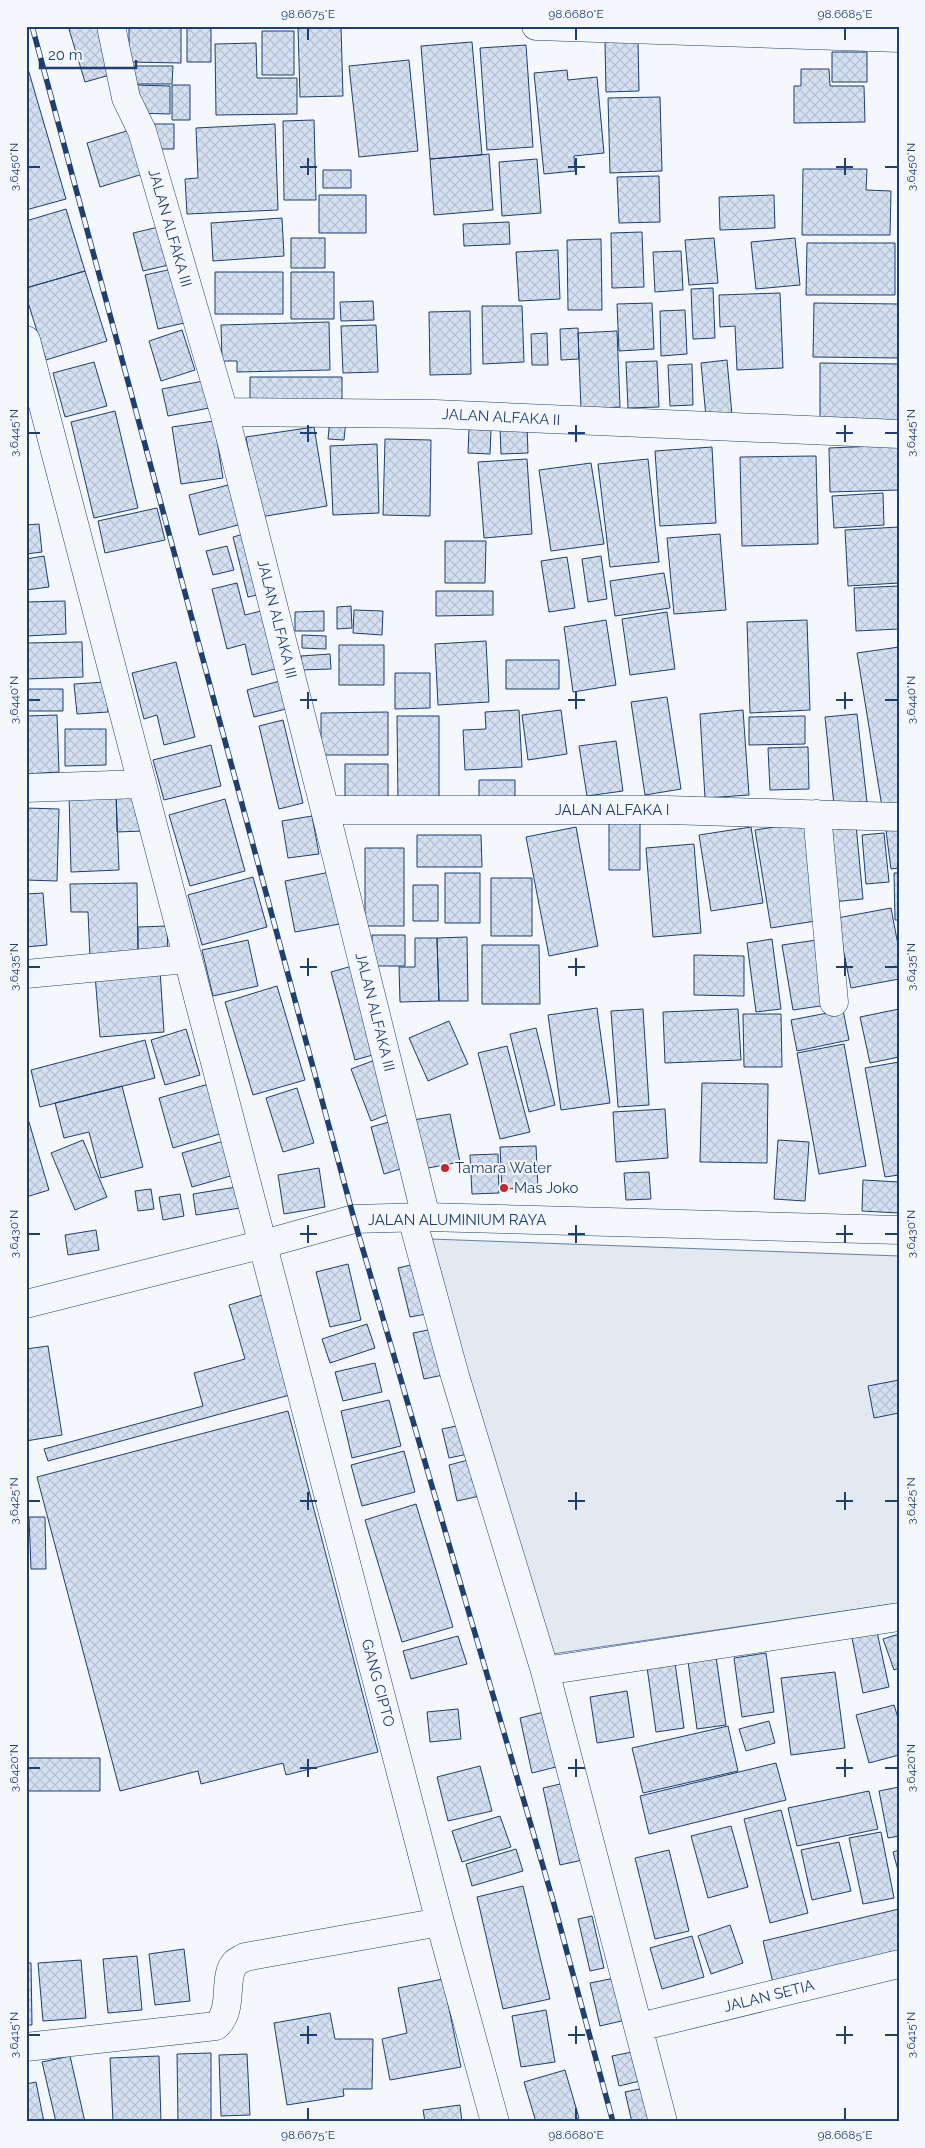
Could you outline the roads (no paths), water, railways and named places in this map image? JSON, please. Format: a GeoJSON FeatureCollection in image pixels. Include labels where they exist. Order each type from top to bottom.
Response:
{"type":"FeatureCollection","features":[{"type":"Feature","properties":{"kind":"street","name":"JALAN ALFAKA III"},"geometry":{"type":"LineString","coordinates":[[111,26],[126,98],[142,131],[224,412],[326,810],[455,1376],[545,1671],[663,2122]]}},
{"type":"Feature","properties":{"kind":"street"},"geometry":{"type":"LineString","coordinates":[[536,26],[899,38]]}},
{"type":"Feature","properties":{"kind":"street","name":"GANG CIPTO"},"geometry":{"type":"LineString","coordinates":[[26,340],[440,1922],[496,2122]]}},
{"type":"Feature","properties":{"kind":"street","name":"JALAN ALFAKA II"},"geometry":{"type":"LineString","coordinates":[[224,412],[435,414],[899,434]]}},
{"type":"Feature","properties":{"kind":"street"},"geometry":{"type":"LineString","coordinates":[[26,788],[141,784]]}},
{"type":"Feature","properties":{"kind":"street","name":"JALAN ALFAKA I"},"geometry":{"type":"LineString","coordinates":[[326,810],[666,810],[899,817]]}},
{"type":"Feature","properties":{"kind":"street"},"geometry":{"type":"LineString","coordinates":[[817,814],[834,1002]]}},
{"type":"Feature","properties":{"kind":"street"},"geometry":{"type":"LineString","coordinates":[[26,974],[187,959]]}},
{"type":"Feature","properties":{"kind":"street","name":"JALAN ALUMINIUM RAYA"},"geometry":{"type":"LineString","coordinates":[[26,1304],[264,1244],[354,1219],[419,1217],[899,1230]]}},
{"type":"Feature","properties":{"kind":"street"},"geometry":{"type":"LineString","coordinates":[[545,1671],[899,1617]]}},
{"type":"Feature","properties":{"kind":"street"},"geometry":{"type":"LineString","coordinates":[[26,2047],[216,2026],[222,2020],[225,2013],[231,1972],[235,1963],[245,1957],[440,1922]]}},
{"type":"Feature","properties":{"kind":"street","name":"JALAN SETIA"},"geometry":{"type":"LineString","coordinates":[[639,2027],[899,1964]]}},
{"type":"Feature","properties":{"kind":"railway"},"geometry":{"type":"LineString","coordinates":[[32,26],[354,1219],[554,1904],[613,2122]]}},
{"type":"Feature","properties":{"kind":"place","name":"Tamara Water"},"geometry":{"type":"Point","coordinates":[445,1168]}},
{"type":"Feature","properties":{"kind":"place","name":"Mas Joko"},"geometry":{"type":"Point","coordinates":[504,1188]}}]}
